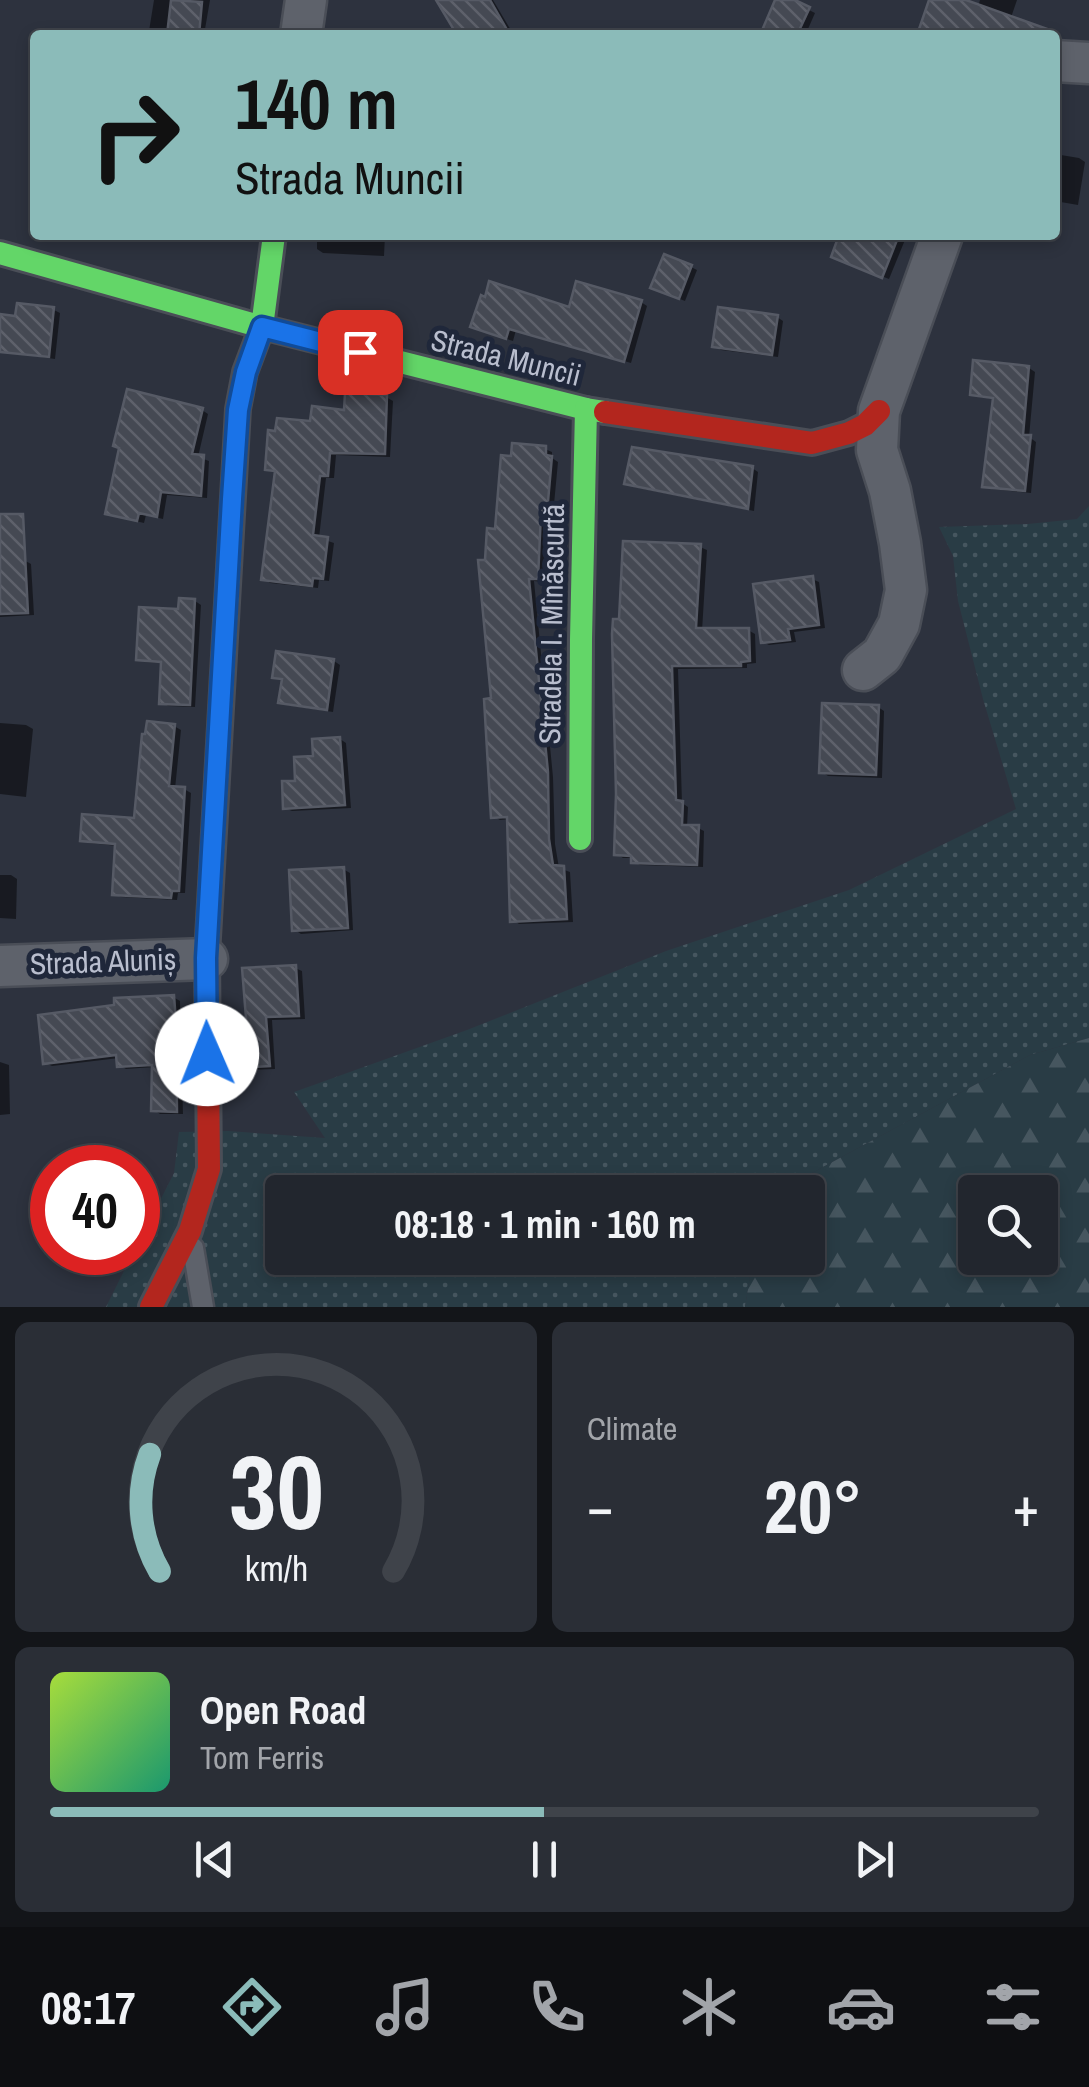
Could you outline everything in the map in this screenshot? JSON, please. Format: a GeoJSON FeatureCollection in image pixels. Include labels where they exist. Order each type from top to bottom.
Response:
{"type":"FeatureCollection","features":[{"type":"Feature","properties":{"kind":"street"},"geometry":{"type":"LineString","coordinates":[[302,30],[306,0]]}},
{"type":"Feature","properties":{"kind":"street"},"geometry":{"type":"LineString","coordinates":[[1060,62],[1089,63]]}},
{"type":"Feature","properties":{"kind":"street"},"geometry":{"type":"LineString","coordinates":[[151,1307],[190,1231],[209,1169],[206,958],[238,410],[262,327],[273,240]]}},
{"type":"Feature","properties":{"kind":"street"},"geometry":{"type":"LineString","coordinates":[[864,670],[882,655],[899,624],[906,590],[893,508],[878,450],[879,411],[940,240]]}},
{"type":"Feature","properties":{"kind":"street","name":"Strada Muncii"},"geometry":{"type":"LineString","coordinates":[[0,253],[262,327],[586,409],[812,443],[843,438],[866,426],[879,411]]}},
{"type":"Feature","properties":{"kind":"street","name":"Stradela I. Mînăscurtă"},"geometry":{"type":"LineString","coordinates":[[580,839],[586,409]]}},
{"type":"Feature","properties":{"kind":"street","name":"Strada Aluniș"},"geometry":{"type":"LineString","coordinates":[[0,966],[206,958]]}},
{"type":"Feature","properties":{"kind":"lane"},"geometry":{"type":"LineString","coordinates":[[190,1231],[204,1307]]}},
{"type":"Feature","properties":{"kind":"green space"},"geometry":{"type":"Polygon","coordinates":[[[1089,506],[1089,1038],[1030,1055],[808,1175],[265,1175],[265,1275],[750,1275],[745,1307],[106,1307],[122,1275],[160,1275],[160,1201],[174,1173],[179,1132],[228,1131],[325,1138],[294,1092],[467,1030],[666,951],[849,890],[1016,809],[958,601],[953,556],[939,527],[1077,519],[1089,506]]]}},
{"type":"Feature","properties":{"kind":"green space"},"geometry":{"type":"Polygon","coordinates":[[[1089,1038],[1089,1307],[745,1307],[750,1275],[825,1275],[825,1175],[808,1175],[1030,1055],[1089,1038]]]}},
{"type":"Feature","properties":{"kind":"building"},"geometry":{"type":"Polygon","coordinates":[[[171,0],[202,2],[199,30],[168,30],[171,0]]]}},
{"type":"Feature","properties":{"kind":"building"},"geometry":{"type":"Polygon","coordinates":[[[436,0],[490,0],[507,30],[454,30],[436,0]]]}},
{"type":"Feature","properties":{"kind":"building"},"geometry":{"type":"Polygon","coordinates":[[[775,0],[795,0],[810,7],[799,30],[762,30],[775,0]]]}},
{"type":"Feature","properties":{"kind":"building"},"geometry":{"type":"Polygon","coordinates":[[[929,0],[966,0],[1050,30],[919,30],[929,0]]]}},
{"type":"Feature","properties":{"kind":"building"},"geometry":{"type":"Polygon","coordinates":[[[837,240],[897,240],[882,278],[831,257],[837,240]]]}},
{"type":"Feature","properties":{"kind":"building"},"geometry":{"type":"Polygon","coordinates":[[[664,254],[692,265],[679,299],[650,288],[664,254]]]}},
{"type":"Feature","properties":{"kind":"building"},"geometry":{"type":"Polygon","coordinates":[[[489,281],[569,307],[576,281],[642,300],[624,362],[509,329],[506,339],[470,327],[489,281]]]}},
{"type":"Feature","properties":{"kind":"building"},"geometry":{"type":"Polygon","coordinates":[[[17,303],[54,307],[49,357],[0,352],[0,314],[15,316],[17,303]]]}},
{"type":"Feature","properties":{"kind":"building"},"geometry":{"type":"Polygon","coordinates":[[[718,307],[778,315],[772,355],[712,347],[718,307]]]}},
{"type":"Feature","properties":{"kind":"building"},"geometry":{"type":"Polygon","coordinates":[[[973,360],[1029,366],[1023,435],[1031,435],[1025,491],[982,487],[993,398],[970,395],[973,360]]]}},
{"type":"Feature","properties":{"kind":"building"},"geometry":{"type":"Polygon","coordinates":[[[127,389],[203,408],[192,454],[204,455],[201,496],[161,492],[157,517],[139,513],[137,521],[105,514],[119,448],[113,446],[127,389]]]}},
{"type":"Feature","properties":{"kind":"building"},"geometry":{"type":"Polygon","coordinates":[[[345,393],[387,395],[385,454],[330,453],[328,476],[320,476],[313,535],[328,537],[323,579],[313,578],[312,586],[261,580],[275,471],[265,470],[268,430],[275,431],[277,418],[310,421],[312,406],[344,410],[345,393]]]}},
{"type":"Feature","properties":{"kind":"building"},"geometry":{"type":"Polygon","coordinates":[[[512,443],[546,446],[546,455],[552,456],[547,513],[541,513],[538,579],[529,579],[548,772],[549,839],[553,865],[564,866],[567,919],[510,922],[507,817],[491,818],[484,699],[491,698],[478,560],[485,560],[487,528],[495,529],[501,455],[511,456],[512,443]]]}},
{"type":"Feature","properties":{"kind":"building"},"geometry":{"type":"Polygon","coordinates":[[[632,447],[753,466],[748,509],[624,484],[632,447]]]}},
{"type":"Feature","properties":{"kind":"building"},"geometry":{"type":"Polygon","coordinates":[[[0,514],[23,514],[28,613],[0,614],[0,514]]]}},
{"type":"Feature","properties":{"kind":"building"},"geometry":{"type":"Polygon","coordinates":[[[623,541],[701,544],[696,628],[749,628],[750,661],[741,662],[741,666],[672,666],[676,800],[683,801],[682,825],[699,825],[697,865],[631,863],[631,856],[614,855],[612,634],[613,619],[619,619],[623,541]]]}},
{"type":"Feature","properties":{"kind":"building"},"geometry":{"type":"Polygon","coordinates":[[[813,576],[819,625],[788,629],[790,640],[761,643],[753,584],[813,576]]]}},
{"type":"Feature","properties":{"kind":"building"},"geometry":{"type":"Polygon","coordinates":[[[179,598],[195,599],[190,705],[159,704],[161,662],[136,660],[139,607],[178,609],[179,598]]]}},
{"type":"Feature","properties":{"kind":"building"},"geometry":{"type":"Polygon","coordinates":[[[276,651],[334,659],[327,710],[278,703],[282,679],[272,678],[276,651]]]}},
{"type":"Feature","properties":{"kind":"building"},"geometry":{"type":"Polygon","coordinates":[[[822,703],[879,705],[876,775],[819,773],[822,703]]]}},
{"type":"Feature","properties":{"kind":"building"},"geometry":{"type":"Polygon","coordinates":[[[147,721],[175,724],[169,786],[185,787],[179,891],[172,891],[171,898],[112,895],[115,844],[80,841],[82,814],[134,818],[142,734],[147,721]]]}},
{"type":"Feature","properties":{"kind":"building"},"geometry":{"type":"Polygon","coordinates":[[[340,737],[345,805],[283,809],[282,781],[295,781],[294,757],[313,756],[312,739],[340,737]]]}},
{"type":"Feature","properties":{"kind":"building"},"geometry":{"type":"Polygon","coordinates":[[[344,867],[348,928],[292,931],[289,870],[344,867]]]}},
{"type":"Feature","properties":{"kind":"building"},"geometry":{"type":"Polygon","coordinates":[[[296,965],[299,1016],[266,1017],[270,1066],[239,1068],[239,1018],[246,1018],[242,968],[296,965]]]}},
{"type":"Feature","properties":{"kind":"building"},"geometry":{"type":"Polygon","coordinates":[[[174,995],[177,1112],[151,1111],[152,1065],[117,1067],[116,1055],[43,1064],[38,1015],[114,1005],[114,998],[174,995]]]}},
{"type":"Feature","properties":{"kind":"traffic: fast"},"geometry":{"type":"LineString","coordinates":[[207,955],[238,409],[245,372],[262,327],[273,240]]}},
{"type":"Feature","properties":{"kind":"traffic: fast"},"geometry":{"type":"LineString","coordinates":[[0,253],[262,327],[605,412]]}},
{"type":"Feature","properties":{"kind":"traffic: fast"},"geometry":{"type":"LineString","coordinates":[[580,839],[586,409]]}},
{"type":"Feature","properties":{"kind":"traffic: jam"},"geometry":{"type":"LineString","coordinates":[[605,412],[812,443],[849,433],[865,425],[879,411]]}},
{"type":"Feature","properties":{"kind":"traffic: jam"},"geometry":{"type":"LineString","coordinates":[[151,1307],[190,1231],[209,1169],[207,955]]}},
{"type":"Feature","properties":{"kind":"route"},"geometry":{"type":"LineString","coordinates":[[207,1054],[206,958],[232,499],[238,410],[246,372],[262,327],[360,352]]}}]}
